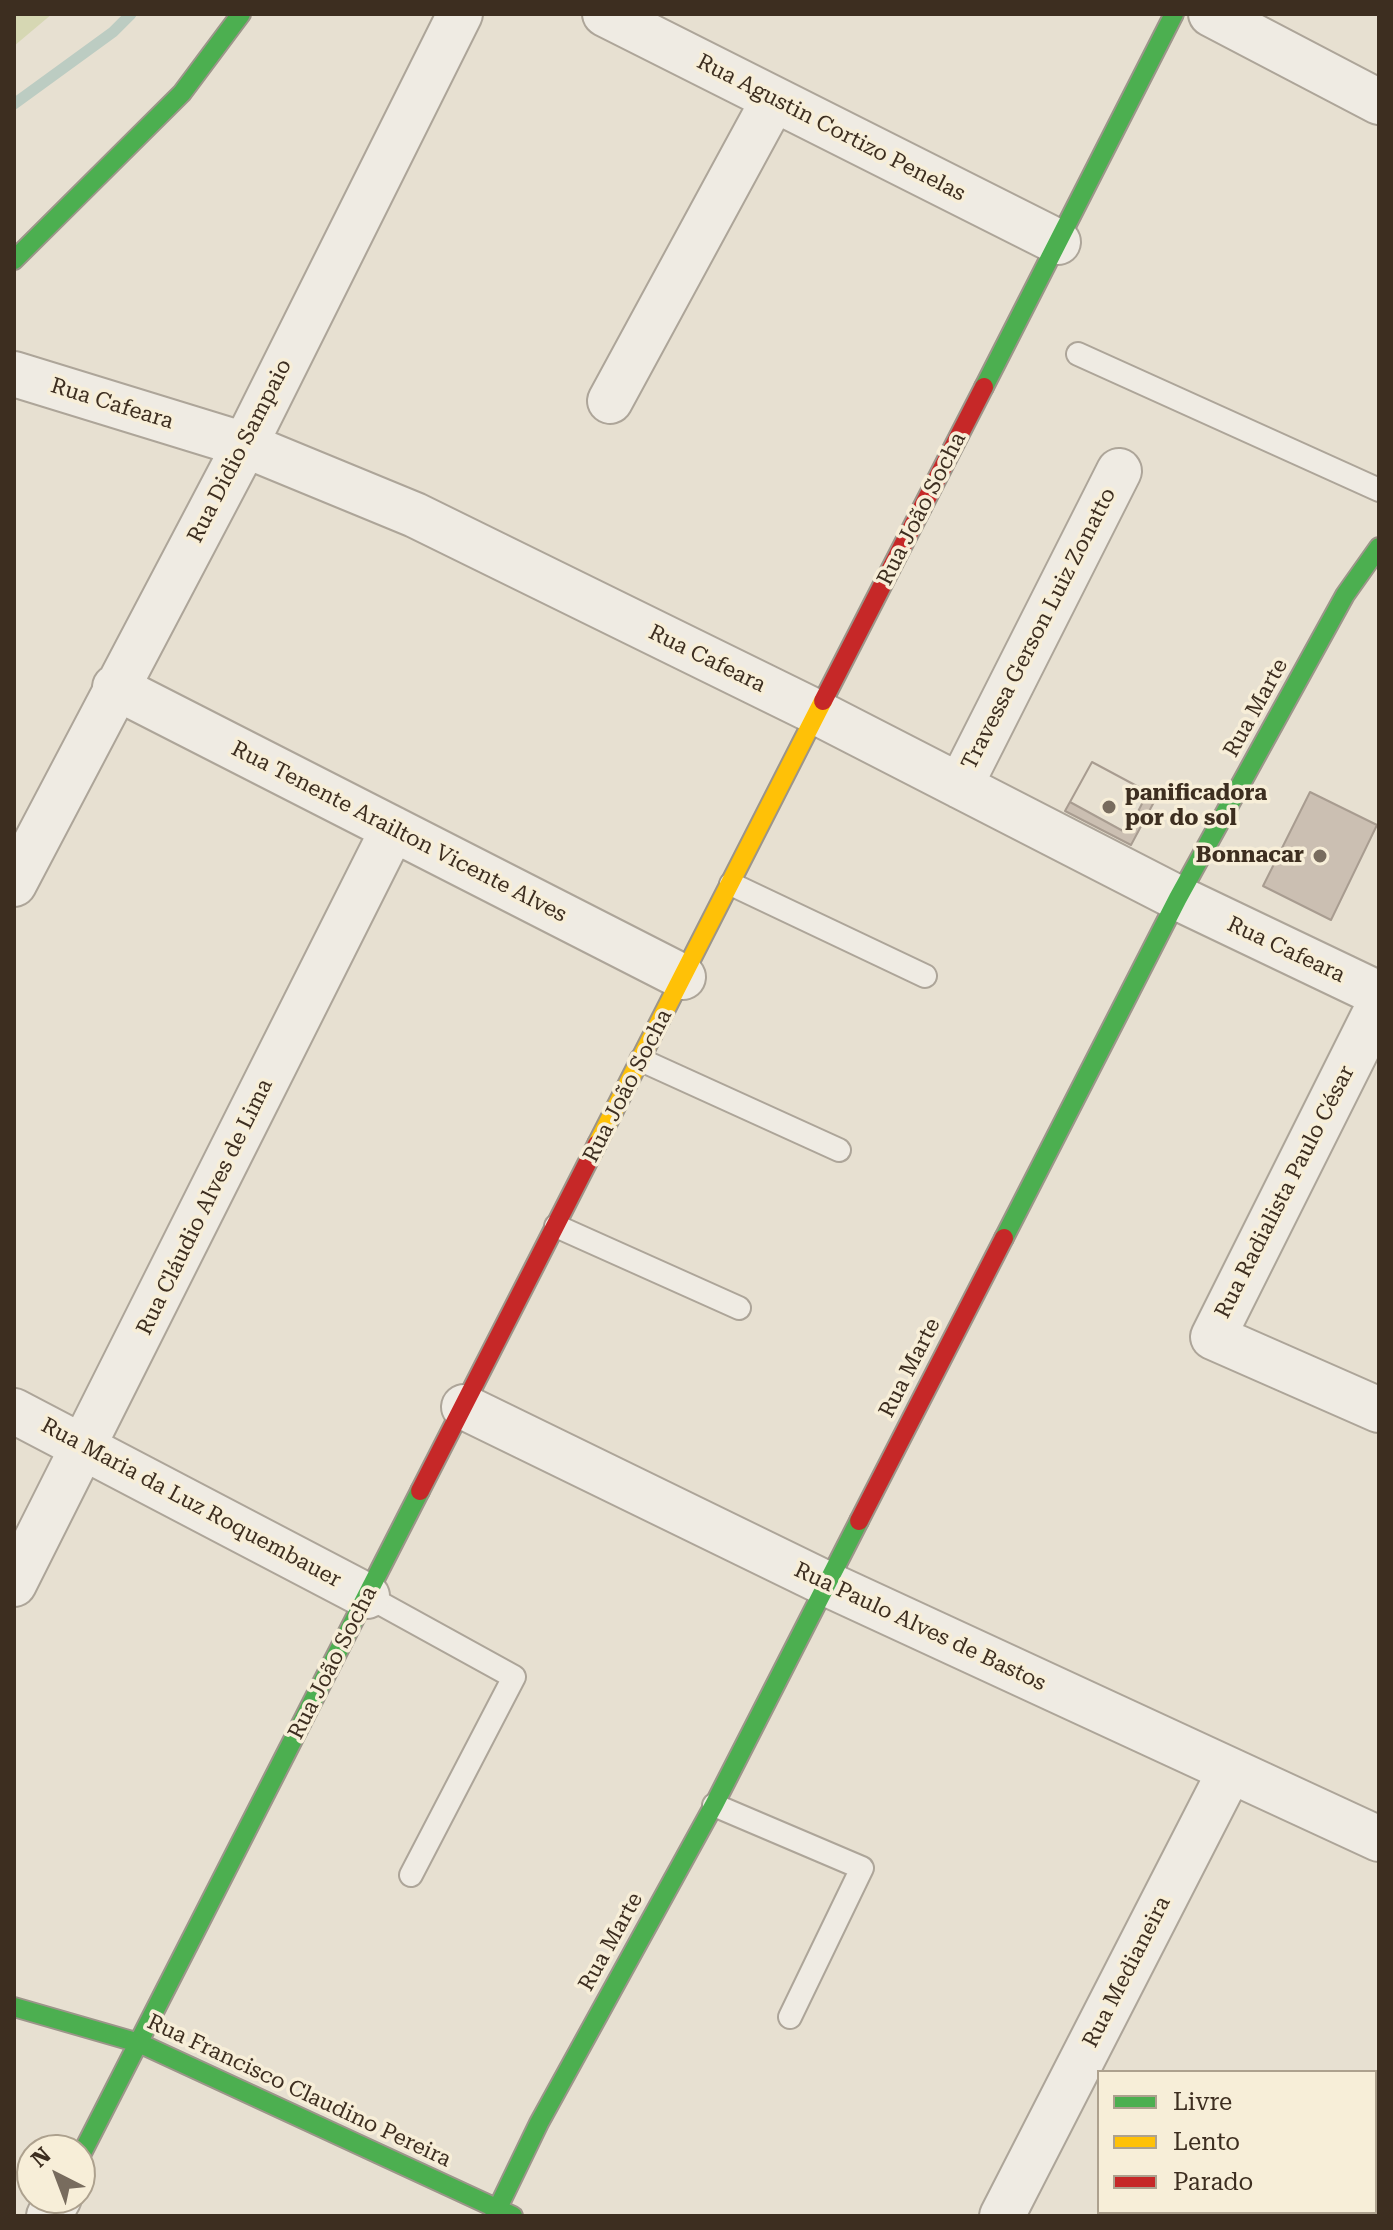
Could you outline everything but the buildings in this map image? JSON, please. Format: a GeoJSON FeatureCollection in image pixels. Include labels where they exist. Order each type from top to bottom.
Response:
{"type":"FeatureCollection","features":[{"type":"Feature","properties":{"kind":"street"},"geometry":{"type":"LineString","coordinates":[[14,260],[182,93],[241,14]]}},
{"type":"Feature","properties":{"kind":"street","name":"Rua Didio Sampaio"},"geometry":{"type":"LineString","coordinates":[[14,884],[245,445],[460,14]]}},
{"type":"Feature","properties":{"kind":"street","name":"Rua Agustin Cortizo Penelas"},"geometry":{"type":"LineString","coordinates":[[605,14],[1058,242]]}},
{"type":"Feature","properties":{"kind":"street","name":"Rua João Socha"},"geometry":{"type":"LineString","coordinates":[[92,2134],[1174,14]]}},
{"type":"Feature","properties":{"kind":"street"},"geometry":{"type":"LineString","coordinates":[[1211,14],[1379,102]]}},
{"type":"Feature","properties":{"kind":"street"},"geometry":{"type":"LineString","coordinates":[[610,401],[774,99]]}},
{"type":"Feature","properties":{"kind":"street","name":"Rua Cafeara"},"geometry":{"type":"LineString","coordinates":[[14,374],[245,445],[415,515],[818,713],[1178,898],[1379,994]]}},
{"type":"Feature","properties":{"kind":"street","name":"Travessa Gerson Luiz Zonatto"},"geometry":{"type":"LineString","coordinates":[[960,786],[1119,471]]}},
{"type":"Feature","properties":{"kind":"street","name":"Rua Marte"},"geometry":{"type":"LineString","coordinates":[[502,2214],[539,2123],[714,1805],[1178,898],[1345,595],[1379,547]]}},
{"type":"Feature","properties":{"kind":"street","name":"Rua Tenente Arailton Vicente Alves"},"geometry":{"type":"LineString","coordinates":[[115,687],[683,977]]}},
{"type":"Feature","properties":{"kind":"street","name":"Rua Cláudio Alves de Lima"},"geometry":{"type":"LineString","coordinates":[[14,1584],[85,1448],[393,829]]}},
{"type":"Feature","properties":{"kind":"street","name":"Rua Radialista Paulo César"},"geometry":{"type":"LineString","coordinates":[[1379,1005],[1213,1337],[1379,1410]]}},
{"type":"Feature","properties":{"kind":"street","name":"Rua Paulo Alves de Bastos"},"geometry":{"type":"LineString","coordinates":[[464,1407],[825,1583],[1379,1839]]}},
{"type":"Feature","properties":{"kind":"street","name":"Rua Maria da Luz Roquembauer"},"geometry":{"type":"LineString","coordinates":[[14,1411],[367,1596]]}},
{"type":"Feature","properties":{"kind":"street","name":"Rua Medianeira"},"geometry":{"type":"LineString","coordinates":[[1002,2216],[1230,1771]]}},
{"type":"Feature","properties":{"kind":"street","name":"Rua Francisco Claudino Pereira"},"geometry":{"type":"LineString","coordinates":[[14,2007],[139,2043],[502,2214]]}},
{"type":"Feature","properties":{"kind":"lane"},"geometry":{"type":"LineString","coordinates":[[1078,354],[1379,490]]}},
{"type":"Feature","properties":{"kind":"lane"},"geometry":{"type":"LineString","coordinates":[[731,884],[925,976]]}},
{"type":"Feature","properties":{"kind":"lane"},"geometry":{"type":"LineString","coordinates":[[641,1060],[839,1150]]}},
{"type":"Feature","properties":{"kind":"lane"},"geometry":{"type":"LineString","coordinates":[[556,1226],[739,1308]]}},
{"type":"Feature","properties":{"kind":"lane"},"geometry":{"type":"LineString","coordinates":[[367,1596],[514,1677],[411,1875]]}},
{"type":"Feature","properties":{"kind":"lane"},"geometry":{"type":"LineString","coordinates":[[714,1805],[862,1868],[790,2017]]}},
{"type":"Feature","properties":{"kind":"green space"},"geometry":{"type":"Polygon","coordinates":[[[14,14],[52,14],[14,46],[14,14]]]}},
{"type":"Feature","properties":{"kind":"waterway"},"geometry":{"type":"LineString","coordinates":[[14,104],[113,32],[131,14]]}},
{"type":"Feature","properties":{"kind":"traffic: fast"},"geometry":{"type":"LineString","coordinates":[[14,260],[182,93],[241,14]]}},
{"type":"Feature","properties":{"kind":"traffic: fast"},"geometry":{"type":"LineString","coordinates":[[984,387],[1174,14]]}},
{"type":"Feature","properties":{"kind":"traffic: fast"},"geometry":{"type":"LineString","coordinates":[[1004,1238],[1178,898],[1345,595],[1379,547]]}},
{"type":"Feature","properties":{"kind":"traffic: fast"},"geometry":{"type":"LineString","coordinates":[[92,2134],[420,1491]]}},
{"type":"Feature","properties":{"kind":"traffic: fast"},"geometry":{"type":"LineString","coordinates":[[494,2216],[539,2123],[714,1805],[859,1521]]}},
{"type":"Feature","properties":{"kind":"traffic: fast"},"geometry":{"type":"LineString","coordinates":[[14,2007],[139,2043],[513,2216]]}},
{"type":"Feature","properties":{"kind":"traffic: slow"},"geometry":{"type":"LineString","coordinates":[[597,1144],[823,701]]}},
{"type":"Feature","properties":{"kind":"traffic: jam"},"geometry":{"type":"LineString","coordinates":[[823,701],[984,387]]}},
{"type":"Feature","properties":{"kind":"traffic: jam"},"geometry":{"type":"LineString","coordinates":[[420,1491],[597,1144]]}},
{"type":"Feature","properties":{"kind":"traffic: jam"},"geometry":{"type":"LineString","coordinates":[[859,1521],[1004,1238]]}},
{"type":"Feature","properties":{"kind":"place","name":"panificadora por do sol"},"geometry":{"type":"Point","coordinates":[1109,807]}},
{"type":"Feature","properties":{"kind":"place","name":"Bonnacar"},"geometry":{"type":"Point","coordinates":[1320,856]}}]}
